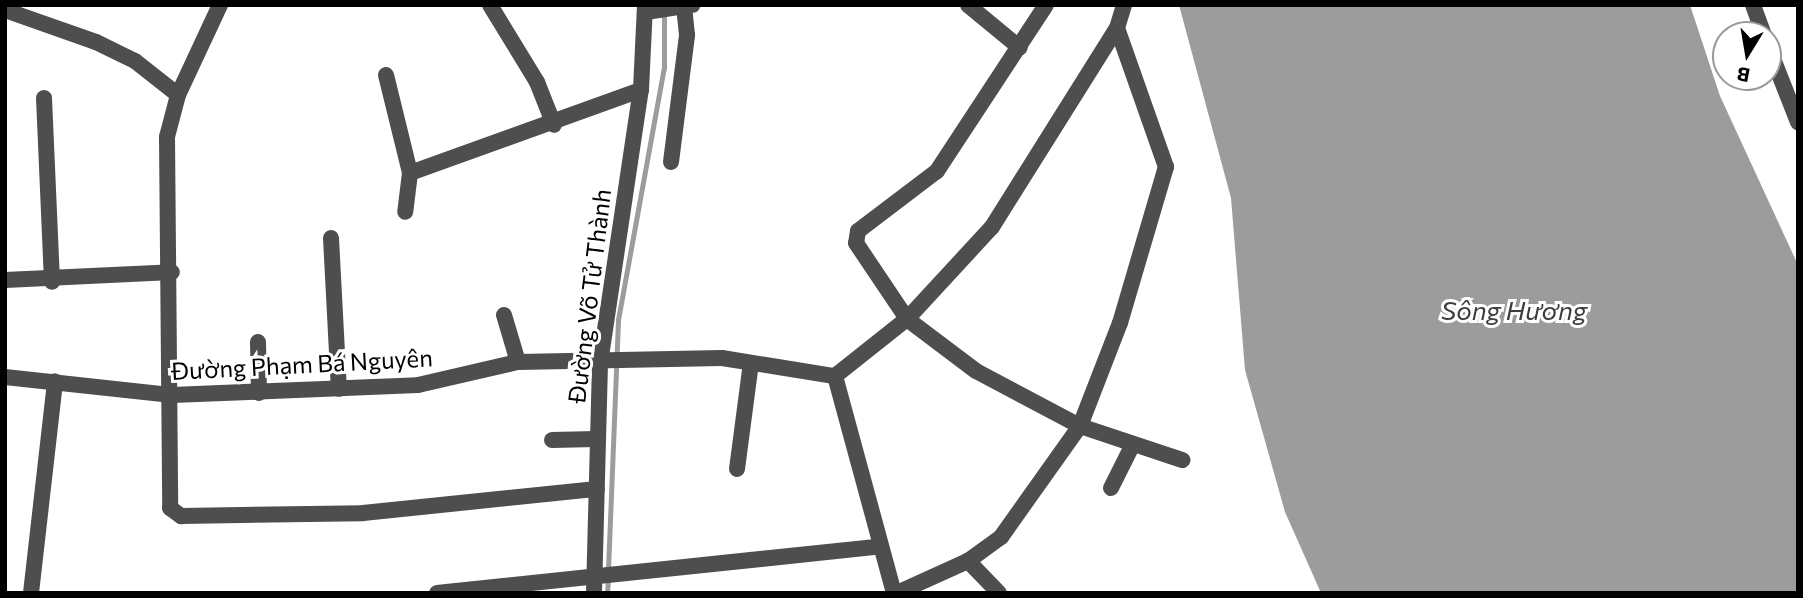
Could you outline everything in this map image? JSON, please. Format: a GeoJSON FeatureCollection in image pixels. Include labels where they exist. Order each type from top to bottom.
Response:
{"type":"FeatureCollection","features":[{"type":"Feature","properties":{"kind":"street"},"geometry":{"type":"LineString","coordinates":[[220,5],[178,95],[167,137],[172,272],[170,508],[181,516],[423,509],[597,489]]}},
{"type":"Feature","properties":{"kind":"street"},"geometry":{"type":"LineString","coordinates":[[490,5],[537,82],[554,125]]}},
{"type":"Feature","properties":{"kind":"street"},"geometry":{"type":"LineString","coordinates":[[650,9],[694,5]]}},
{"type":"Feature","properties":{"kind":"street"},"geometry":{"type":"LineString","coordinates":[[968,5],[1020,48]]}},
{"type":"Feature","properties":{"kind":"street"},"geometry":{"type":"LineString","coordinates":[[1046,5],[937,171],[855,237],[907,319],[976,371],[1080,426],[1131,448],[1182,460]]}},
{"type":"Feature","properties":{"kind":"street"},"geometry":{"type":"LineString","coordinates":[[1117,29],[1167,159],[1120,323],[1080,426],[1001,537],[968,561],[896,593],[835,376],[907,319],[992,227],[1117,29],[1124,5]]}},
{"type":"Feature","properties":{"kind":"street"},"geometry":{"type":"LineString","coordinates":[[671,162],[687,36],[679,6]]}},
{"type":"Feature","properties":{"kind":"street","name":"Đường Võ Tử Thành"},"geometry":{"type":"LineString","coordinates":[[594,593],[597,574],[596,439],[650,9]]}},
{"type":"Feature","properties":{"kind":"street"},"geometry":{"type":"LineString","coordinates":[[5,10],[106,46],[178,95]]}},
{"type":"Feature","properties":{"kind":"street"},"geometry":{"type":"LineString","coordinates":[[386,75],[410,173],[405,212]]}},
{"type":"Feature","properties":{"kind":"street"},"geometry":{"type":"LineString","coordinates":[[1782,78],[1798,122]]}},
{"type":"Feature","properties":{"kind":"street"},"geometry":{"type":"LineString","coordinates":[[410,173],[554,125],[641,90]]}},
{"type":"Feature","properties":{"kind":"street"},"geometry":{"type":"LineString","coordinates":[[44,97],[52,282]]}},
{"type":"Feature","properties":{"kind":"street"},"geometry":{"type":"LineString","coordinates":[[331,237],[339,389]]}},
{"type":"Feature","properties":{"kind":"street"},"geometry":{"type":"LineString","coordinates":[[5,280],[52,282],[172,272]]}},
{"type":"Feature","properties":{"kind":"street"},"geometry":{"type":"LineString","coordinates":[[504,315],[518,362]]}},
{"type":"Feature","properties":{"kind":"street"},"geometry":{"type":"LineString","coordinates":[[258,342],[259,393]]}},
{"type":"Feature","properties":{"kind":"street","name":"Đường Phạm Bá Nguyên"},"geometry":{"type":"LineString","coordinates":[[5,377],[172,395],[418,385],[518,362],[751,363],[835,376]]}},
{"type":"Feature","properties":{"kind":"street"},"geometry":{"type":"LineString","coordinates":[[737,469],[751,363]]}},
{"type":"Feature","properties":{"kind":"street"},"geometry":{"type":"LineString","coordinates":[[32,593],[55,382]]}},
{"type":"Feature","properties":{"kind":"street"},"geometry":{"type":"LineString","coordinates":[[552,440],[596,439]]}},
{"type":"Feature","properties":{"kind":"street"},"geometry":{"type":"LineString","coordinates":[[1111,488],[1131,448]]}},
{"type":"Feature","properties":{"kind":"street"},"geometry":{"type":"LineString","coordinates":[[437,593],[881,546]]}},
{"type":"Feature","properties":{"kind":"street"},"geometry":{"type":"LineString","coordinates":[[968,561],[999,593]]}},
{"type":"Feature","properties":{"kind":"water","name":"Sông Hương"},"geometry":{"type":"Polygon","coordinates":[[[1179,5],[1690,5],[1712,72],[1712,91],[1718,91],[1798,265],[1798,593],[1321,593],[1285,512],[1245,370],[1231,198],[1179,5]]]}},
{"type":"Feature","properties":{"kind":"waterway"},"geometry":{"type":"LineString","coordinates":[[608,570],[618,320],[664,68],[664,13]]}},
{"type":"Feature","properties":{"kind":"waterway"},"geometry":{"type":"LineString","coordinates":[[607,593],[608,579]]}}]}
